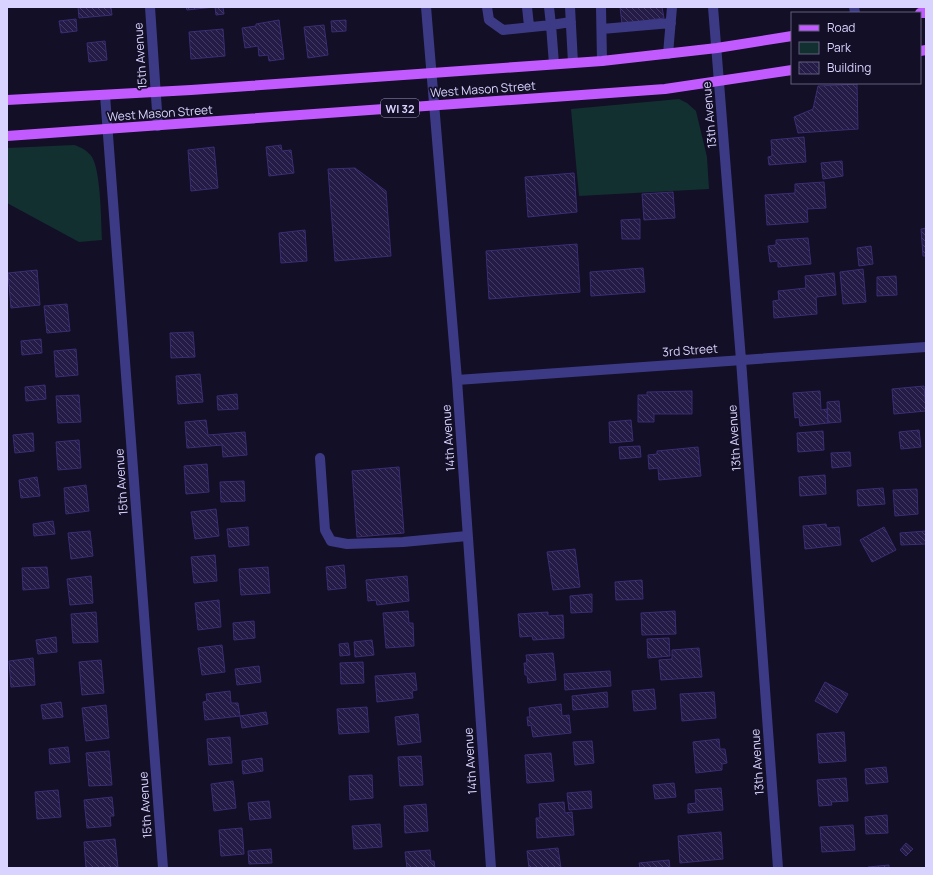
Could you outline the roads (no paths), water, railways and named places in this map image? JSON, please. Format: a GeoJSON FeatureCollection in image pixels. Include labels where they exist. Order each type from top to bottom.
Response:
{"type":"FeatureCollection","features":[{"type":"Feature","properties":{"kind":"main road","name":"West Mason Street"},"geometry":{"type":"LineString","coordinates":[[7,100],[432,74],[602,61],[717,48],[791,36]]}},
{"type":"Feature","properties":{"kind":"main road","name":"West Mason Street"},"geometry":{"type":"LineString","coordinates":[[7,136],[109,130],[665,89],[791,70]]}},
{"type":"Feature","properties":{"kind":"street","name":"15th Avenue"},"geometry":{"type":"LineString","coordinates":[[150,7],[158,126]]}},
{"type":"Feature","properties":{"kind":"street","name":"14th Avenue"},"geometry":{"type":"LineString","coordinates":[[426,7],[468,536],[490,868]]}},
{"type":"Feature","properties":{"kind":"street"},"geometry":{"type":"LineString","coordinates":[[487,7],[489,20],[503,30],[571,22]]}},
{"type":"Feature","properties":{"kind":"street"},"geometry":{"type":"LineString","coordinates":[[527,7],[528,26]]}},
{"type":"Feature","properties":{"kind":"street"},"geometry":{"type":"LineString","coordinates":[[549,7],[554,64]]}},
{"type":"Feature","properties":{"kind":"street"},"geometry":{"type":"LineString","coordinates":[[570,7],[573,63]]}},
{"type":"Feature","properties":{"kind":"street"},"geometry":{"type":"LineString","coordinates":[[601,7],[602,61]]}},
{"type":"Feature","properties":{"kind":"street"},"geometry":{"type":"LineString","coordinates":[[668,54],[672,7]]}},
{"type":"Feature","properties":{"kind":"street","name":"13th Avenue"},"geometry":{"type":"LineString","coordinates":[[713,7],[741,360],[778,868]]}},
{"type":"Feature","properties":{"kind":"street"},"geometry":{"type":"LineString","coordinates":[[602,29],[670,23]]}},
{"type":"Feature","properties":{"kind":"street","name":"15th Avenue"},"geometry":{"type":"LineString","coordinates":[[105,95],[109,130],[163,868]]}},
{"type":"Feature","properties":{"kind":"street","name":"3rd Street"},"geometry":{"type":"LineString","coordinates":[[456,380],[926,347]]}},
{"type":"Feature","properties":{"kind":"street"},"geometry":{"type":"LineString","coordinates":[[320,458],[325,530],[331,541],[347,544],[403,542],[468,536]]}}]}
